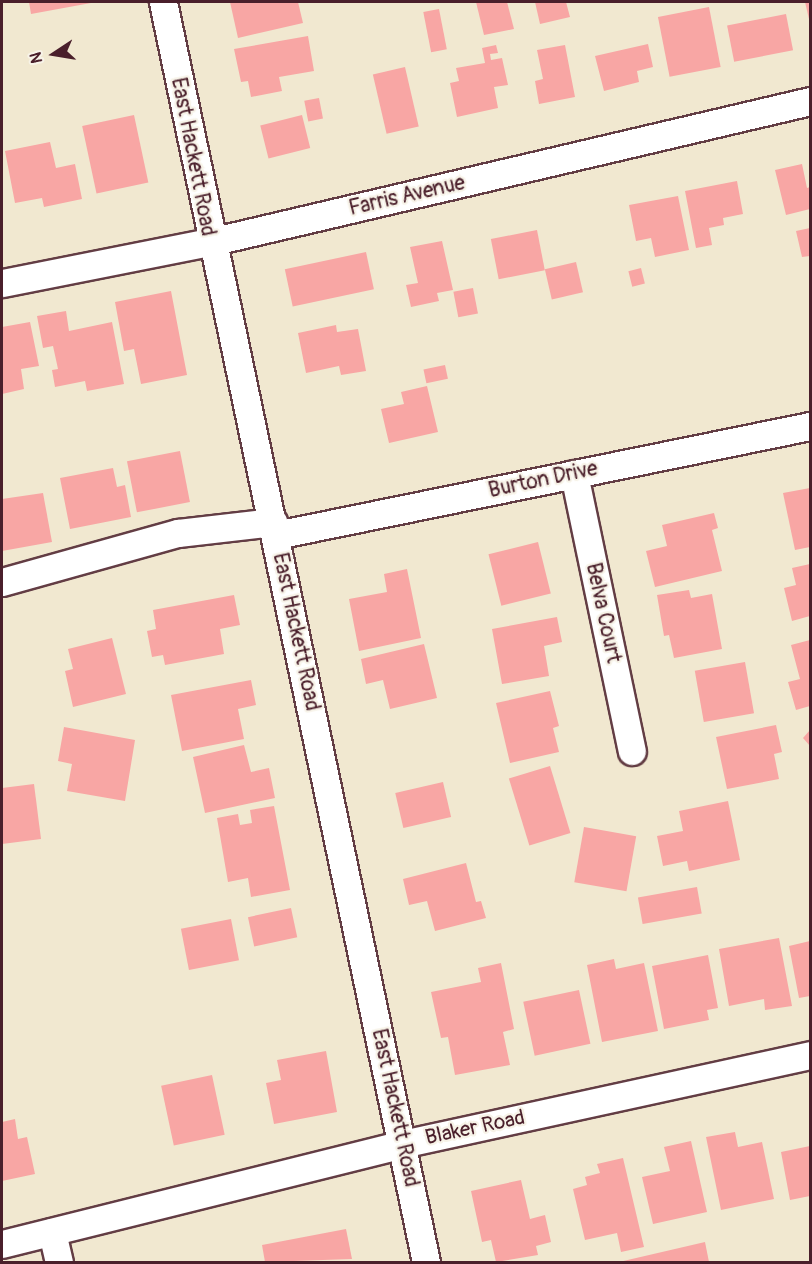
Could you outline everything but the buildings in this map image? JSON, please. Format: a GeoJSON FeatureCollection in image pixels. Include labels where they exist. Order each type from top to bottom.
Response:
{"type":"FeatureCollection","features":[{"type":"Feature","properties":{"kind":"street","name":"East Hackett Road"},"geometry":{"type":"LineString","coordinates":[[163,2],[210,242],[275,529],[426,1263]]}},
{"type":"Feature","properties":{"kind":"street","name":"Farris Avenue"},"geometry":{"type":"LineString","coordinates":[[2,283],[210,242],[810,101]]}},
{"type":"Feature","properties":{"kind":"street","name":"Burton Drive"},"geometry":{"type":"LineString","coordinates":[[2,582],[178,533],[275,529],[574,474],[810,426]]}},
{"type":"Feature","properties":{"kind":"street","name":"Belva Court"},"geometry":{"type":"LineString","coordinates":[[574,474],[632,752]]}},
{"type":"Feature","properties":{"kind":"street","name":"Blaker Road"},"geometry":{"type":"LineString","coordinates":[[2,1244],[402,1144],[810,1055]]}},
{"type":"Feature","properties":{"kind":"street"},"geometry":{"type":"LineString","coordinates":[[52,1232],[59,1263]]}}]}
